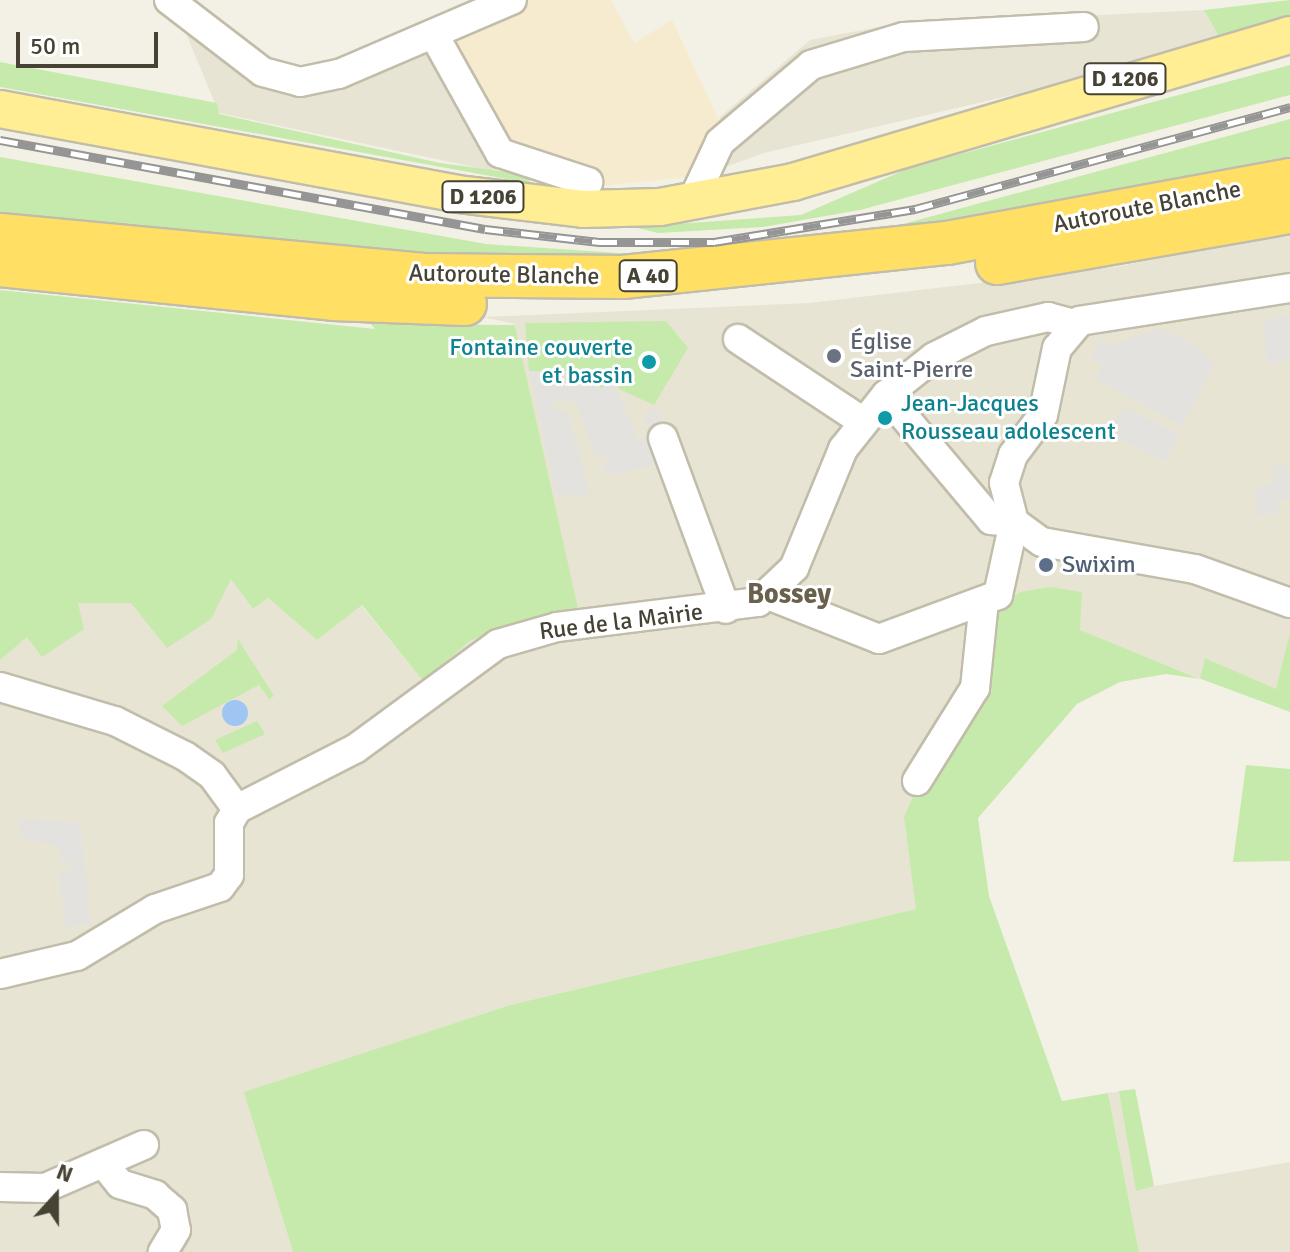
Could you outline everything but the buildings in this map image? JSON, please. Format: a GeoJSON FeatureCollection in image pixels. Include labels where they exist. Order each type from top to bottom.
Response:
{"type":"FeatureCollection","features":[{"type":"Feature","properties":{"kind":"highway","name":"Autoroute Blanche"},"geometry":{"type":"LineString","coordinates":[[0,235],[426,275],[623,277],[947,243],[1290,180]]}},
{"type":"Feature","properties":{"kind":"highway","name":"Autoroute Blanche"},"geometry":{"type":"LineString","coordinates":[[0,265],[333,299],[649,303],[881,280],[1290,212]]}},
{"type":"Feature","properties":{"kind":"main road","name":"D 1206"},"geometry":{"type":"LineString","coordinates":[[964,135],[1055,99],[1290,35]]}},
{"type":"Feature","properties":{"kind":"main road","name":"D 1206"},"geometry":{"type":"LineString","coordinates":[[0,109],[521,203],[583,209],[691,204],[964,135],[1063,119],[1290,58]]}},
{"type":"Feature","properties":{"kind":"street"},"geometry":{"type":"LineString","coordinates":[[169,0],[263,72],[288,81],[325,79],[512,0]]}},
{"type":"Feature","properties":{"kind":"street"},"geometry":{"type":"LineString","coordinates":[[691,204],[720,142],[811,65],[904,37],[1084,27]]}},
{"type":"Feature","properties":{"kind":"street"},"geometry":{"type":"LineString","coordinates":[[434,35],[500,153],[588,182]]}},
{"type":"Feature","properties":{"kind":"street"},"geometry":{"type":"LineString","coordinates":[[768,595],[879,639],[984,601],[1006,587],[1014,522],[1005,475],[1043,415],[1066,335],[1100,312],[1290,288]]}},
{"type":"Feature","properties":{"kind":"street","name":"Rue de la Mairie"},"geometry":{"type":"LineString","coordinates":[[237,809],[355,749],[508,640],[726,609],[768,595],[794,568],[837,461],[862,421],[886,395],[934,357],[996,329],[1048,317],[1066,335]]}},
{"type":"Feature","properties":{"kind":"street"},"geometry":{"type":"LineString","coordinates":[[738,339],[862,421]]}},
{"type":"Feature","properties":{"kind":"street"},"geometry":{"type":"LineString","coordinates":[[886,395],[991,520],[1014,522],[1042,542],[1195,569],[1290,603]]}},
{"type":"Feature","properties":{"kind":"street"},"geometry":{"type":"LineString","coordinates":[[663,438],[726,609]]}},
{"type":"Feature","properties":{"kind":"street"},"geometry":{"type":"LineString","coordinates":[[917,781],[975,688],[984,601]]}},
{"type":"Feature","properties":{"kind":"street"},"geometry":{"type":"LineString","coordinates":[[0,687],[115,721],[185,756],[212,775],[237,809],[229,823],[224,883],[155,909],[77,956],[0,974]]}},
{"type":"Feature","properties":{"kind":"street"},"geometry":{"type":"LineString","coordinates":[[0,1187],[37,1190],[144,1145]]}},
{"type":"Feature","properties":{"kind":"street"},"geometry":{"type":"LineString","coordinates":[[103,1163],[120,1184],[155,1195],[172,1210],[176,1230],[163,1252]]}},
{"type":"Feature","properties":{"kind":"shaded area"},"geometry":{"type":"Polygon","coordinates":[[[485,0],[611,0],[634,43],[672,20],[726,135],[700,176],[580,188],[493,171],[424,26],[485,0]]]}},
{"type":"Feature","properties":{"kind":"shaded area"},"geometry":{"type":"Polygon","coordinates":[[[1204,10],[1218,35],[1111,72],[764,153],[700,176],[726,135],[719,118],[810,40],[889,25],[1204,10]]]}},
{"type":"Feature","properties":{"kind":"shaded area"},"geometry":{"type":"Polygon","coordinates":[[[180,19],[288,73],[338,62],[424,26],[493,171],[219,113],[180,19]]]}},
{"type":"Feature","properties":{"kind":"shaded area"},"geometry":{"type":"Polygon","coordinates":[[[1290,232],[1290,632],[1276,690],[1206,658],[1201,679],[1079,630],[1081,592],[905,829],[919,889],[916,909],[510,1005],[245,1092],[293,1252],[0,1252],[0,632],[46,605],[120,600],[227,572],[253,609],[268,598],[317,640],[361,605],[423,681],[470,641],[519,621],[578,613],[515,324],[483,317],[809,303],[1116,267],[1290,232]]]}},
{"type":"Feature","properties":{"kind":"shaded area"},"geometry":{"type":"Polygon","coordinates":[[[1290,315],[1290,360],[1267,364],[1264,320],[1290,315]]]}},
{"type":"Feature","properties":{"kind":"shaded area"},"geometry":{"type":"Polygon","coordinates":[[[1158,328],[1188,340],[1215,364],[1182,426],[1096,379],[1103,365],[1090,359],[1100,340],[1114,345],[1158,328]]]}},
{"type":"Feature","properties":{"kind":"shaded area"},"geometry":{"type":"Polygon","coordinates":[[[529,371],[595,372],[601,389],[612,377],[638,441],[651,432],[642,418],[656,408],[675,442],[657,451],[655,464],[615,475],[603,470],[608,458],[594,456],[576,401],[553,401],[551,408],[568,413],[590,495],[556,495],[529,371]]]}},
{"type":"Feature","properties":{"kind":"shaded area"},"geometry":{"type":"Polygon","coordinates":[[[1125,407],[1179,435],[1165,462],[1106,432],[1125,407]]]}},
{"type":"Feature","properties":{"kind":"shaded area"},"geometry":{"type":"Polygon","coordinates":[[[1288,465],[1290,499],[1278,501],[1279,514],[1256,515],[1255,489],[1274,482],[1272,467],[1288,465]]]}},
{"type":"Feature","properties":{"kind":"shaded area"},"geometry":{"type":"Polygon","coordinates":[[[17,819],[80,822],[91,923],[66,927],[58,870],[72,874],[71,862],[60,861],[59,847],[22,837],[17,819]]]}},
{"type":"Feature","properties":{"kind":"shaded area"},"geometry":{"type":"Polygon","coordinates":[[[1135,1089],[1154,1186],[1290,1162],[1290,1252],[1139,1252],[1108,1093],[1135,1089]]]}},
{"type":"Feature","properties":{"kind":"green space"},"geometry":{"type":"Polygon","coordinates":[[[1290,0],[1290,25],[1111,72],[1218,35],[1204,10],[1290,0]]]}},
{"type":"Feature","properties":{"kind":"green space"},"geometry":{"type":"Polygon","coordinates":[[[0,62],[217,103],[219,114],[440,163],[531,175],[529,183],[0,87],[0,62]]]}},
{"type":"Feature","properties":{"kind":"green space"},"geometry":{"type":"Polygon","coordinates":[[[1290,65],[1290,95],[860,210],[763,227],[658,233],[633,227],[801,215],[909,168],[1290,65]]]}},
{"type":"Feature","properties":{"kind":"green space"},"geometry":{"type":"Polygon","coordinates":[[[1290,119],[1290,157],[1039,212],[859,236],[1290,119]]]}},
{"type":"Feature","properties":{"kind":"green space"},"geometry":{"type":"Polygon","coordinates":[[[0,157],[486,244],[678,257],[469,262],[0,213],[0,157]]]}},
{"type":"Feature","properties":{"kind":"green space"},"geometry":{"type":"Polygon","coordinates":[[[0,290],[375,329],[371,324],[515,325],[579,613],[519,621],[470,641],[423,681],[362,605],[317,640],[268,598],[253,609],[231,579],[211,619],[167,648],[131,603],[78,603],[84,629],[42,657],[27,637],[0,660],[0,290]]]}},
{"type":"Feature","properties":{"kind":"green space"},"geometry":{"type":"Polygon","coordinates":[[[666,321],[688,348],[654,405],[619,389],[612,378],[601,389],[595,372],[529,371],[525,323],[666,321]]]}},
{"type":"Feature","properties":{"kind":"green space"},"geometry":{"type":"Polygon","coordinates":[[[1051,587],[1082,592],[1080,630],[1199,679],[1166,674],[1120,682],[1077,704],[978,818],[989,896],[1062,1101],[1108,1093],[1139,1252],[293,1252],[244,1092],[510,1005],[916,909],[904,817],[998,608],[1020,592],[1051,587]]]}},
{"type":"Feature","properties":{"kind":"green space"},"geometry":{"type":"Polygon","coordinates":[[[1290,632],[1290,712],[1200,679],[1205,658],[1276,689],[1290,632]]]}},
{"type":"Feature","properties":{"kind":"green space"},"geometry":{"type":"Polygon","coordinates":[[[238,639],[274,696],[269,699],[259,685],[182,726],[162,706],[237,650],[238,639]]]}},
{"type":"Feature","properties":{"kind":"green space"},"geometry":{"type":"Polygon","coordinates":[[[257,721],[265,734],[223,753],[215,740],[257,721]]]}},
{"type":"Feature","properties":{"kind":"green space"},"geometry":{"type":"Polygon","coordinates":[[[1246,765],[1290,769],[1290,861],[1233,862],[1246,765]]]}},
{"type":"Feature","properties":{"kind":"green space"},"geometry":{"type":"Polygon","coordinates":[[[1135,1089],[1154,1186],[1136,1191],[1119,1091],[1135,1089]]]}},
{"type":"Feature","properties":{"kind":"water"},"geometry":{"type":"Polygon","coordinates":[[[235,700],[244,704],[248,713],[244,722],[235,726],[226,722],[222,713],[226,704],[235,700]]]}},
{"type":"Feature","properties":{"kind":"railway"},"geometry":{"type":"LineString","coordinates":[[0,140],[485,229],[599,242],[714,242],[915,209],[1290,107]]}},
{"type":"Feature","properties":{"kind":"place","name":"Église Saint-Pierre"},"geometry":{"type":"Point","coordinates":[834,356]}},
{"type":"Feature","properties":{"kind":"place","name":"Fontaine couverte et bassin"},"geometry":{"type":"Point","coordinates":[649,362]}},
{"type":"Feature","properties":{"kind":"place","name":"Jean-Jacques Rousseau adolescent"},"geometry":{"type":"Point","coordinates":[885,418]}},
{"type":"Feature","properties":{"kind":"place","name":"Swixim"},"geometry":{"type":"Point","coordinates":[1046,565]}},
{"type":"Feature","properties":{"kind":"district","name":"Bossey"},"geometry":{"type":"Point","coordinates":[789,594]}}]}
